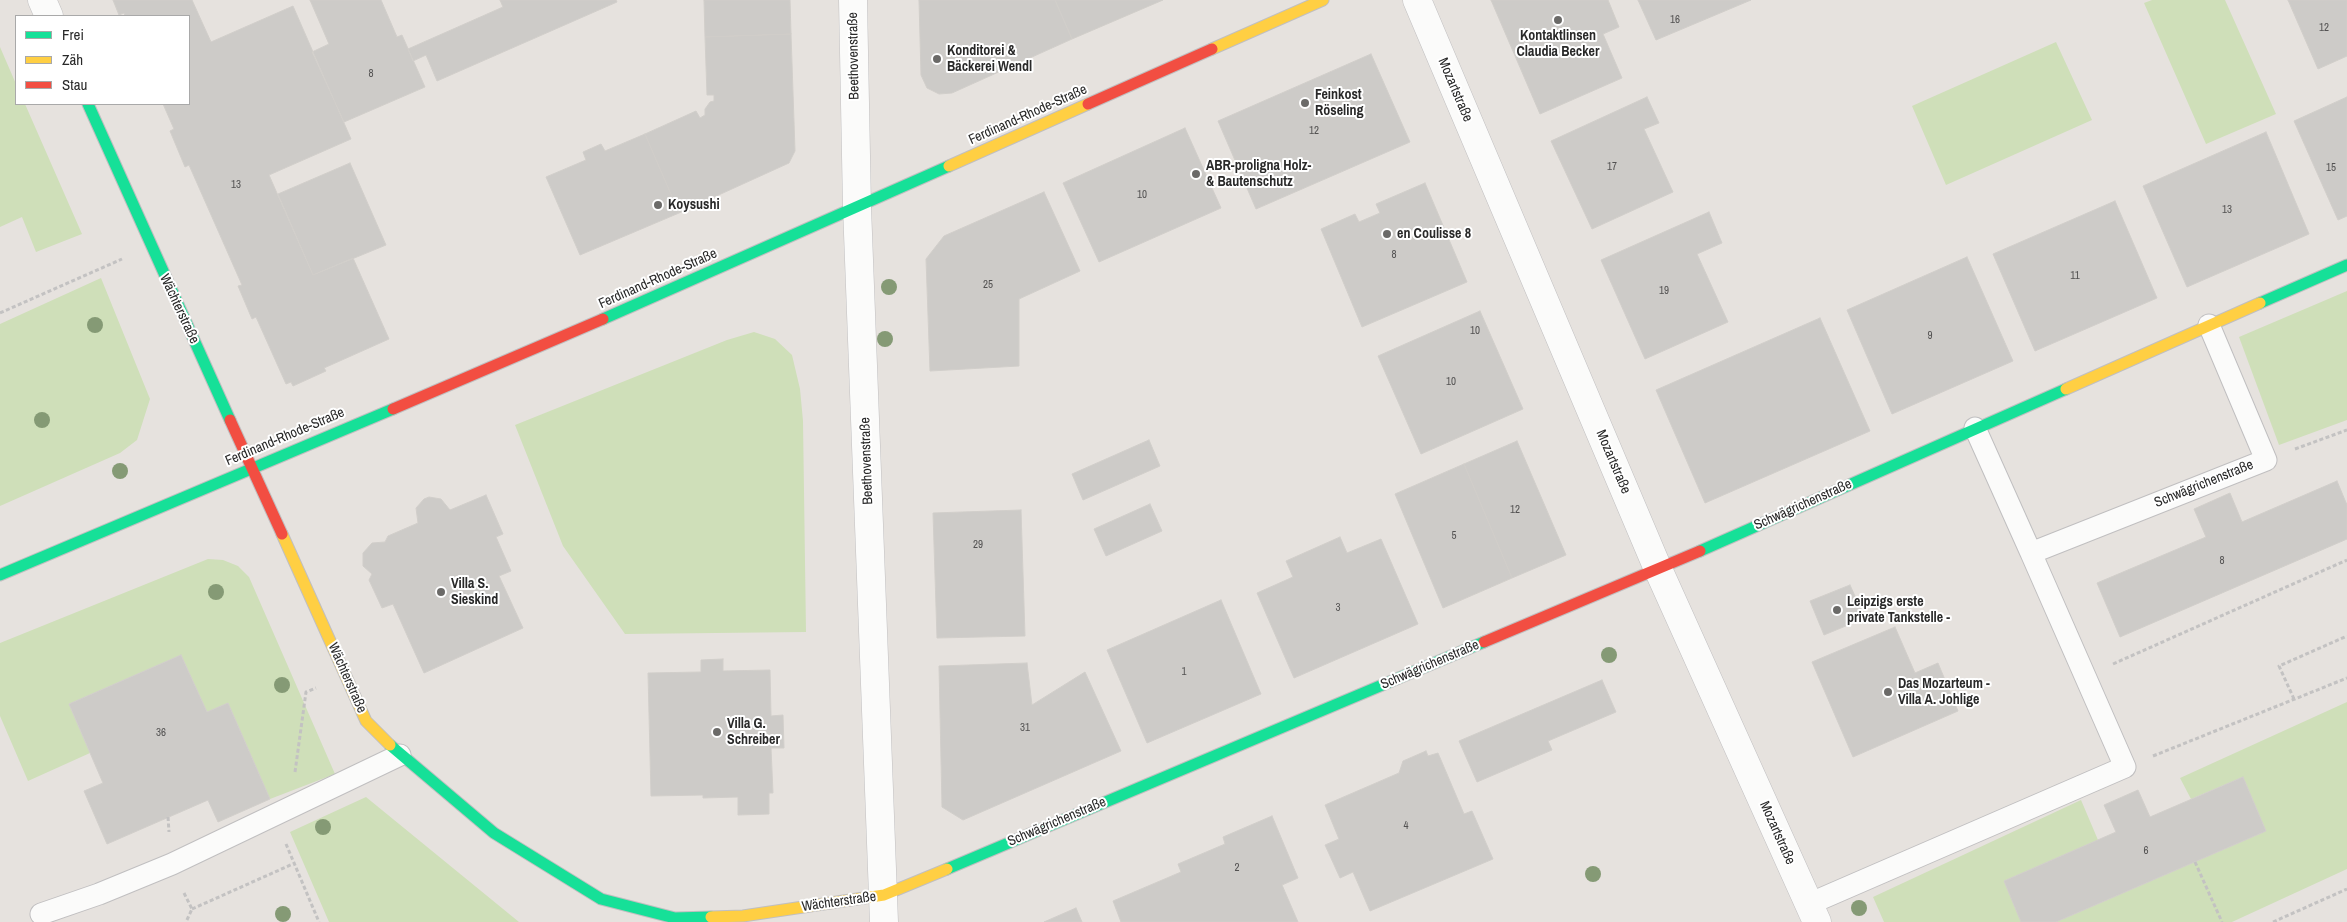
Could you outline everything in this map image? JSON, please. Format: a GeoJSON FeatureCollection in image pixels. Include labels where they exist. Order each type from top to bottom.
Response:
{"type":"FeatureCollection","features":[{"type":"Feature","properties":{"kind":"street"},"geometry":{"type":"LineString","coordinates":[[42,0],[49,15]]}},
{"type":"Feature","properties":{"kind":"street","name":"Beethovenstraße"},"geometry":{"type":"LineString","coordinates":[[853,0],[857,207],[884,922]]}},
{"type":"Feature","properties":{"kind":"street","name":"Ferdinand-Rhode-Straße"},"geometry":{"type":"LineString","coordinates":[[0,575],[593,324],[1323,0]]}},
{"type":"Feature","properties":{"kind":"street","name":"Mozartstraße"},"geometry":{"type":"LineString","coordinates":[[1417,0],[1658,569],[1813,913]]}},
{"type":"Feature","properties":{"kind":"street","name":"Wächterstraße"},"geometry":{"type":"LineString","coordinates":[[88,105],[150,246],[366,721],[400,755],[494,833],[601,899],[674,918],[743,916],[884,895]]}},
{"type":"Feature","properties":{"kind":"street","name":"Schwägrichenstraße"},"geometry":{"type":"LineString","coordinates":[[884,895],[1658,569],[2347,265]]}},
{"type":"Feature","properties":{"kind":"lane","name":"Schwägrichenstraße"},"geometry":{"type":"LineString","coordinates":[[2031,553],[2266,460],[2209,325]]}},
{"type":"Feature","properties":{"kind":"lane"},"geometry":{"type":"LineString","coordinates":[[1813,913],[2124,767],[1975,428]]}},
{"type":"Feature","properties":{"kind":"lane"},"geometry":{"type":"LineString","coordinates":[[41,914],[99,894],[172,864],[400,755]]}},
{"type":"Feature","properties":{"kind":"path"},"geometry":{"type":"LineString","coordinates":[[0,313],[150,246]]}},
{"type":"Feature","properties":{"kind":"path","name":"Schwägrichenstraße"},"geometry":{"type":"LineString","coordinates":[[2266,460],[2347,430]]}},
{"type":"Feature","properties":{"kind":"path"},"geometry":{"type":"LineString","coordinates":[[2085,676],[2347,560]]}},
{"type":"Feature","properties":{"kind":"path"},"geometry":{"type":"LineString","coordinates":[[2294,699],[2279,666],[2347,636]]}},
{"type":"Feature","properties":{"kind":"path"},"geometry":{"type":"LineString","coordinates":[[318,922],[294,863],[281,812],[306,692],[346,674]]}},
{"type":"Feature","properties":{"kind":"path"},"geometry":{"type":"LineString","coordinates":[[2124,767],[2347,678]]}},
{"type":"Feature","properties":{"kind":"path"},"geometry":{"type":"LineString","coordinates":[[2195,862],[2222,922]]}},
{"type":"Feature","properties":{"kind":"path"},"geometry":{"type":"LineString","coordinates":[[186,922],[192,909],[294,863]]}},
{"type":"Feature","properties":{"kind":"path"},"geometry":{"type":"LineString","coordinates":[[184,890],[192,909]]}},
{"type":"Feature","properties":{"kind":"path"},"geometry":{"type":"LineString","coordinates":[[2273,922],[2347,890]]}},
{"type":"Feature","properties":{"kind":"green space"},"geometry":{"type":"Polygon","coordinates":[[[2152,0],[2225,0],[2276,114],[2206,144],[2144,3],[2152,0]]]}},
{"type":"Feature","properties":{"kind":"green space"},"geometry":{"type":"Polygon","coordinates":[[[2056,42],[2092,120],[1946,185],[1912,106],[2056,42]]]}},
{"type":"Feature","properties":{"kind":"green space"},"geometry":{"type":"Polygon","coordinates":[[[0,47],[15,82],[15,105],[25,105],[82,234],[36,252],[22,217],[0,227],[0,47]]]}},
{"type":"Feature","properties":{"kind":"green space"},"geometry":{"type":"Polygon","coordinates":[[[101,278],[150,399],[137,440],[120,453],[0,506],[0,324],[101,278]]]}},
{"type":"Feature","properties":{"kind":"green space"},"geometry":{"type":"Polygon","coordinates":[[[2347,291],[2347,420],[2279,445],[2239,337],[2347,291]]]}},
{"type":"Feature","properties":{"kind":"green space"},"geometry":{"type":"Polygon","coordinates":[[[754,332],[775,339],[792,355],[800,389],[803,421],[806,632],[625,634],[563,546],[515,425],[727,340],[754,332]]]}},
{"type":"Feature","properties":{"kind":"green space"},"geometry":{"type":"Polygon","coordinates":[[[208,559],[223,560],[238,566],[249,577],[335,774],[270,799],[228,703],[207,712],[181,655],[69,704],[90,753],[28,781],[0,716],[0,643],[208,559]]]}},
{"type":"Feature","properties":{"kind":"green space"},"geometry":{"type":"Polygon","coordinates":[[[2347,702],[2347,869],[2232,922],[2056,922],[2266,831],[2243,777],[2191,799],[2180,778],[2347,702]]]}},
{"type":"Feature","properties":{"kind":"green space"},"geometry":{"type":"Polygon","coordinates":[[[366,797],[519,922],[329,922],[290,832],[366,797]]]}},
{"type":"Feature","properties":{"kind":"green space"},"geometry":{"type":"Polygon","coordinates":[[[2081,800],[2098,840],[2004,881],[2021,922],[1884,922],[1873,897],[2081,800]]]}},
{"type":"Feature","properties":{"kind":"building"},"geometry":{"type":"Polygon","coordinates":[[[113,0],[192,0],[211,42],[293,6],[351,139],[269,175],[313,275],[353,258],[389,339],[324,368],[326,371],[293,386],[291,382],[286,384],[256,317],[252,319],[238,286],[242,285],[189,165],[185,167],[170,131],[174,129],[163,105],[190,105],[190,15],[125,15],[124,13],[119,15],[113,0]]]}},
{"type":"Feature","properties":{"kind":"building"},"geometry":{"type":"Polygon","coordinates":[[[310,0],[381,0],[397,37],[402,35],[425,87],[344,122],[312,52],[329,44],[310,0]]]}},
{"type":"Feature","properties":{"kind":"building"},"geometry":{"type":"Polygon","coordinates":[[[500,0],[616,0],[617,2],[437,81],[426,55],[413,61],[408,49],[503,7],[500,0]]]}},
{"type":"Feature","properties":{"kind":"building"},"geometry":{"type":"Polygon","coordinates":[[[704,0],[790,0],[791,34],[705,37],[704,0]]]}},
{"type":"Feature","properties":{"kind":"building"},"geometry":{"type":"Polygon","coordinates":[[[919,0],[1055,0],[1072,39],[952,93],[939,94],[927,88],[921,75],[919,0]]]}},
{"type":"Feature","properties":{"kind":"building"},"geometry":{"type":"Polygon","coordinates":[[[1055,0],[1163,0],[1072,39],[1055,0]]]}},
{"type":"Feature","properties":{"kind":"building"},"geometry":{"type":"Polygon","coordinates":[[[1491,0],[1608,0],[1619,27],[1603,34],[1622,78],[1540,114],[1491,0]]]}},
{"type":"Feature","properties":{"kind":"building"},"geometry":{"type":"Polygon","coordinates":[[[1638,0],[1751,0],[1656,40],[1638,0]]]}},
{"type":"Feature","properties":{"kind":"building"},"geometry":{"type":"Polygon","coordinates":[[[2288,0],[2347,0],[2347,56],[2318,69],[2288,0]]]}},
{"type":"Feature","properties":{"kind":"building"},"geometry":{"type":"Polygon","coordinates":[[[791,34],[795,151],[789,163],[679,213],[645,134],[696,111],[700,118],[705,115],[705,109],[710,102],[714,101],[714,95],[707,95],[705,37],[791,34]]]}},
{"type":"Feature","properties":{"kind":"building"},"geometry":{"type":"Polygon","coordinates":[[[1371,54],[1410,142],[1256,209],[1218,121],[1371,54]]]}},
{"type":"Feature","properties":{"kind":"building"},"geometry":{"type":"Polygon","coordinates":[[[1647,97],[1659,123],[1644,129],[1673,192],[1592,229],[1551,141],[1647,97]]]}},
{"type":"Feature","properties":{"kind":"building"},"geometry":{"type":"Polygon","coordinates":[[[2347,97],[2347,216],[2338,220],[2294,121],[2347,97]]]}},
{"type":"Feature","properties":{"kind":"building"},"geometry":{"type":"Polygon","coordinates":[[[1185,128],[1221,208],[1099,262],[1063,183],[1185,128]]]}},
{"type":"Feature","properties":{"kind":"building"},"geometry":{"type":"Polygon","coordinates":[[[2266,132],[2309,234],[2187,287],[2143,186],[2266,132]]]}},
{"type":"Feature","properties":{"kind":"building"},"geometry":{"type":"Polygon","coordinates":[[[645,134],[679,213],[580,255],[546,177],[586,160],[583,152],[601,144],[605,151],[645,134]]]}},
{"type":"Feature","properties":{"kind":"building"},"geometry":{"type":"Polygon","coordinates":[[[350,163],[386,245],[313,275],[278,194],[350,163]]]}},
{"type":"Feature","properties":{"kind":"building"},"geometry":{"type":"Polygon","coordinates":[[[1425,183],[1467,282],[1362,327],[1321,229],[1355,214],[1359,222],[1380,213],[1376,204],[1425,183]]]}},
{"type":"Feature","properties":{"kind":"building"},"geometry":{"type":"Polygon","coordinates":[[[1044,192],[1080,271],[1019,299],[1019,366],[930,371],[926,259],[944,236],[1044,192]]]}},
{"type":"Feature","properties":{"kind":"building"},"geometry":{"type":"Polygon","coordinates":[[[2115,201],[2157,298],[2035,351],[1993,254],[2115,201]]]}},
{"type":"Feature","properties":{"kind":"building"},"geometry":{"type":"Polygon","coordinates":[[[1709,212],[1722,243],[1697,254],[1728,322],[1645,359],[1601,260],[1709,212]]]}},
{"type":"Feature","properties":{"kind":"building"},"geometry":{"type":"Polygon","coordinates":[[[1967,257],[2013,361],[1892,414],[1847,310],[1967,257]]]}},
{"type":"Feature","properties":{"kind":"building"},"geometry":{"type":"Polygon","coordinates":[[[1480,311],[1523,409],[1421,454],[1378,356],[1480,311]]]}},
{"type":"Feature","properties":{"kind":"building"},"geometry":{"type":"Polygon","coordinates":[[[1820,318],[1870,431],[1705,503],[1656,390],[1820,318]]]}},
{"type":"Feature","properties":{"kind":"building"},"geometry":{"type":"Polygon","coordinates":[[[1149,440],[1160,466],[1083,500],[1072,474],[1149,440]]]}},
{"type":"Feature","properties":{"kind":"building"},"geometry":{"type":"Polygon","coordinates":[[[1517,441],[1566,555],[1512,578],[1464,464],[1517,441]]]}},
{"type":"Feature","properties":{"kind":"building"},"geometry":{"type":"Polygon","coordinates":[[[1464,464],[1512,578],[1443,608],[1395,494],[1464,464]]]}},
{"type":"Feature","properties":{"kind":"building"},"geometry":{"type":"Polygon","coordinates":[[[2337,481],[2347,505],[2347,539],[2120,637],[2097,583],[2206,537],[2194,509],[2230,493],[2242,522],[2337,481]]]}},
{"type":"Feature","properties":{"kind":"building","name":"Villa S. Sieskind"},"geometry":{"type":"Polygon","coordinates":[[[486,495],[503,534],[496,537],[511,571],[499,576],[523,628],[424,673],[393,604],[382,608],[369,580],[372,574],[363,566],[363,553],[372,543],[385,542],[388,536],[418,523],[416,508],[424,499],[429,497],[441,499],[450,510],[486,495]]]}},
{"type":"Feature","properties":{"kind":"building"},"geometry":{"type":"Polygon","coordinates":[[[1150,504],[1162,531],[1106,556],[1094,529],[1150,504]]]}},
{"type":"Feature","properties":{"kind":"building"},"geometry":{"type":"Polygon","coordinates":[[[1021,510],[1025,636],[937,638],[933,513],[1021,510]]]}},
{"type":"Feature","properties":{"kind":"building"},"geometry":{"type":"Polygon","coordinates":[[[1340,537],[1347,553],[1381,539],[1418,624],[1294,678],[1257,593],[1293,577],[1286,561],[1340,537]]]}},
{"type":"Feature","properties":{"kind":"building","name":"Leipzigs erste private Tankstelle -"},"geometry":{"type":"Polygon","coordinates":[[[1850,585],[1865,618],[1824,635],[1810,601],[1850,585]]]}},
{"type":"Feature","properties":{"kind":"building"},"geometry":{"type":"Polygon","coordinates":[[[1221,600],[1261,694],[1147,743],[1107,650],[1221,600]]]}},
{"type":"Feature","properties":{"kind":"building","name":"Das Mozarteum - Villa A. Johlige"},"geometry":{"type":"Polygon","coordinates":[[[1895,627],[1915,673],[1938,663],[1958,711],[1853,757],[1812,662],[1895,627]]]}},
{"type":"Feature","properties":{"kind":"building"},"geometry":{"type":"Polygon","coordinates":[[[181,655],[207,712],[228,703],[270,799],[218,822],[208,800],[107,844],[84,791],[103,783],[69,704],[181,655]]]}},
{"type":"Feature","properties":{"kind":"building","name":"Villa G. Schreiber"},"geometry":{"type":"Polygon","coordinates":[[[723,659],[723,671],[770,670],[771,716],[783,715],[784,748],[771,748],[773,793],[769,793],[769,814],[738,815],[738,797],[703,798],[703,795],[651,796],[648,673],[701,672],[701,660],[723,659]]]}},
{"type":"Feature","properties":{"kind":"building"},"geometry":{"type":"Polygon","coordinates":[[[1027,663],[1032,705],[1085,672],[1121,751],[963,820],[942,807],[939,666],[1027,663]]]}},
{"type":"Feature","properties":{"kind":"building"},"geometry":{"type":"Polygon","coordinates":[[[1602,680],[1616,712],[1548,741],[1552,750],[1477,782],[1459,741],[1602,680]]]}},
{"type":"Feature","properties":{"kind":"building"},"geometry":{"type":"Polygon","coordinates":[[[1426,751],[1428,756],[1438,753],[1464,814],[1472,811],[1493,859],[1370,911],[1353,872],[1340,878],[1325,845],[1339,839],[1325,805],[1399,773],[1403,761],[1426,751]]]}},
{"type":"Feature","properties":{"kind":"building"},"geometry":{"type":"Polygon","coordinates":[[[2243,777],[2266,831],[2056,922],[2021,922],[2004,881],[2116,832],[2104,805],[2138,790],[2150,817],[2243,777]]]}},
{"type":"Feature","properties":{"kind":"building"},"geometry":{"type":"Polygon","coordinates":[[[1272,816],[1298,878],[1282,885],[1298,922],[1121,922],[1113,901],[1181,872],[1178,864],[1225,844],[1223,837],[1272,816]]]}},
{"type":"Feature","properties":{"kind":"building"},"geometry":{"type":"Polygon","coordinates":[[[1076,908],[1082,922],[1044,922],[1076,908]]]}},
{"type":"Feature","properties":{"kind":"traffic: fast"},"geometry":{"type":"LineString","coordinates":[[88,105],[230,420]]}},
{"type":"Feature","properties":{"kind":"traffic: fast"},"geometry":{"type":"LineString","coordinates":[[603,319],[949,166]]}},
{"type":"Feature","properties":{"kind":"traffic: fast"},"geometry":{"type":"LineString","coordinates":[[2260,303],[2347,265]]}},
{"type":"Feature","properties":{"kind":"traffic: fast"},"geometry":{"type":"LineString","coordinates":[[1700,551],[2066,389]]}},
{"type":"Feature","properties":{"kind":"traffic: fast"},"geometry":{"type":"LineString","coordinates":[[0,575],[393,409]]}},
{"type":"Feature","properties":{"kind":"traffic: fast"},"geometry":{"type":"LineString","coordinates":[[947,869],[1484,642]]}},
{"type":"Feature","properties":{"kind":"traffic: fast"},"geometry":{"type":"LineString","coordinates":[[390,745],[494,833],[601,899],[675,918],[711,917]]}},
{"type":"Feature","properties":{"kind":"traffic: slow"},"geometry":{"type":"LineString","coordinates":[[1212,49],[1323,0]]}},
{"type":"Feature","properties":{"kind":"traffic: slow"},"geometry":{"type":"LineString","coordinates":[[949,166],[1088,104]]}},
{"type":"Feature","properties":{"kind":"traffic: slow"},"geometry":{"type":"LineString","coordinates":[[2066,389],[2260,303]]}},
{"type":"Feature","properties":{"kind":"traffic: slow"},"geometry":{"type":"LineString","coordinates":[[282,534],[366,721],[390,745]]}},
{"type":"Feature","properties":{"kind":"traffic: slow"},"geometry":{"type":"LineString","coordinates":[[711,917],[743,916],[884,895],[947,869]]}},
{"type":"Feature","properties":{"kind":"traffic: jam"},"geometry":{"type":"LineString","coordinates":[[1088,104],[1212,49]]}},
{"type":"Feature","properties":{"kind":"traffic: jam"},"geometry":{"type":"LineString","coordinates":[[393,409],[603,319]]}},
{"type":"Feature","properties":{"kind":"traffic: jam"},"geometry":{"type":"LineString","coordinates":[[230,420],[282,534]]}},
{"type":"Feature","properties":{"kind":"traffic: jam"},"geometry":{"type":"LineString","coordinates":[[1484,642],[1700,551]]}},
{"type":"Feature","properties":{"kind":"place","name":"Kontaktlinsen Claudia Becker"},"geometry":{"type":"Point","coordinates":[1558,20]}},
{"type":"Feature","properties":{"kind":"place","name":"Konditorei & Bäckerei Wendl"},"geometry":{"type":"Point","coordinates":[937,59]}},
{"type":"Feature","properties":{"kind":"place","name":"Feinkost Röseling"},"geometry":{"type":"Point","coordinates":[1305,103]}},
{"type":"Feature","properties":{"kind":"place","name":"ABR-proligna Holz- & Bautenschutz"},"geometry":{"type":"Point","coordinates":[1196,174]}},
{"type":"Feature","properties":{"kind":"place","name":"Koysushi"},"geometry":{"type":"Point","coordinates":[658,205]}},
{"type":"Feature","properties":{"kind":"place","name":"en Coulisse 8"},"geometry":{"type":"Point","coordinates":[1387,234]}},
{"type":"Feature","properties":{"kind":"place","name":"Villa S. Sieskind"},"geometry":{"type":"Point","coordinates":[441,592]}},
{"type":"Feature","properties":{"kind":"place","name":"Leipzigs erste private Tankstelle -"},"geometry":{"type":"Point","coordinates":[1837,610]}},
{"type":"Feature","properties":{"kind":"place","name":"Das Mozarteum - Villa A. Johlige"},"geometry":{"type":"Point","coordinates":[1888,692]}},
{"type":"Feature","properties":{"kind":"place","name":"Villa G. Schreiber"},"geometry":{"type":"Point","coordinates":[717,732]}}]}
